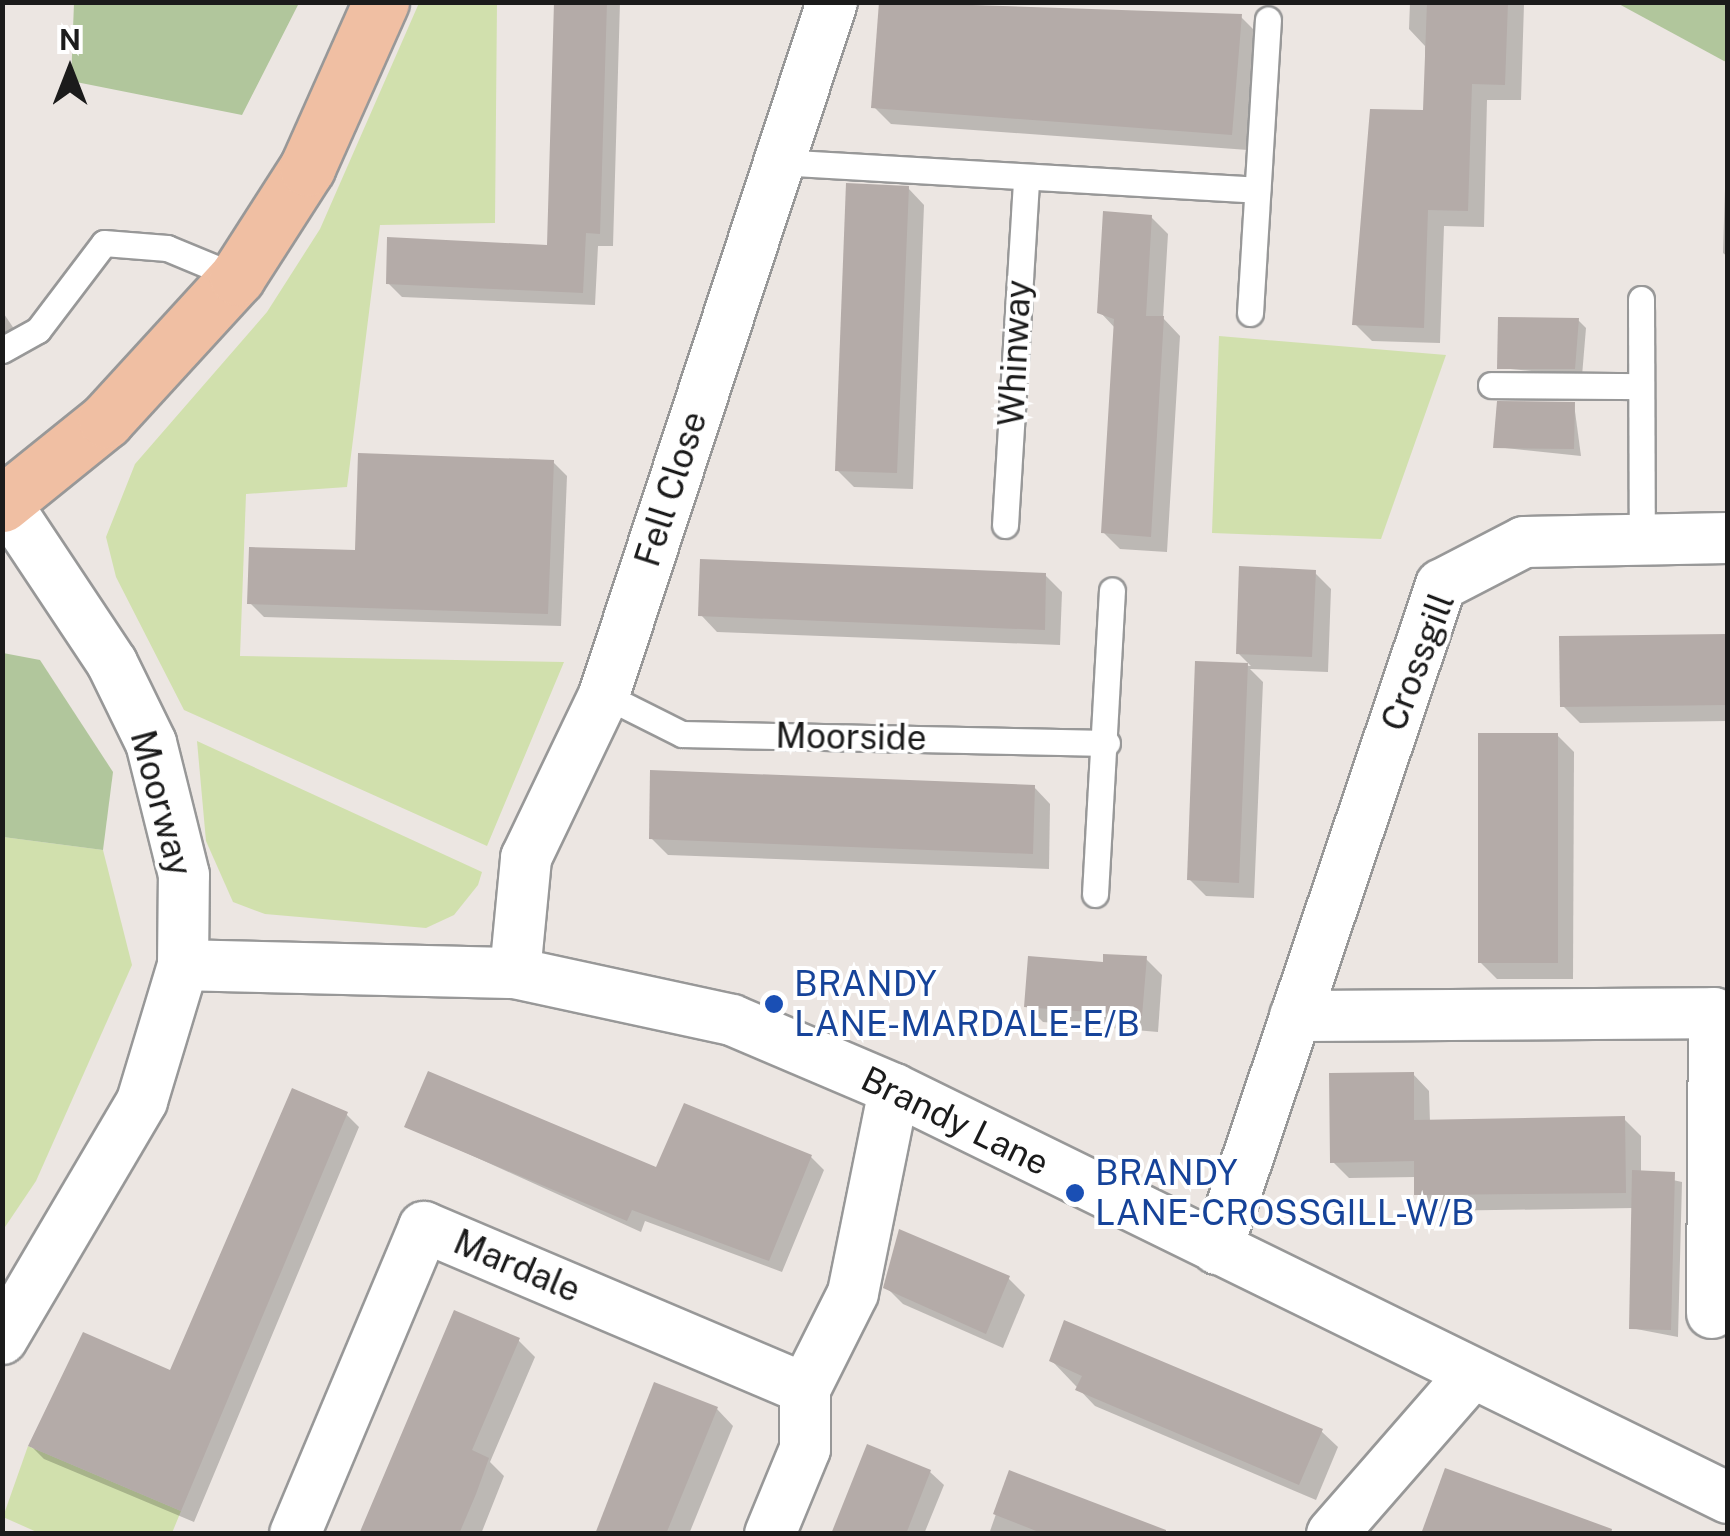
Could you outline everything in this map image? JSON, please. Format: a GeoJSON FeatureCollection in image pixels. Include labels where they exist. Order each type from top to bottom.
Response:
{"type":"FeatureCollection","features":[{"type":"Feature","properties":{"kind":"main road"},"geometry":{"type":"LineString","coordinates":[[4,503],[106,420],[238,277],[307,168],[381,2]]}},
{"type":"Feature","properties":{"kind":"street","name":"Fell Close"},"geometry":{"type":"LineString","coordinates":[[515,973],[526,858],[604,695],[832,2]]}},
{"type":"Feature","properties":{"kind":"street","name":"Moorway"},"geometry":{"type":"LineString","coordinates":[[2,1338],[142,1101],[182,965],[184,876],[151,743],[112,663],[4,503]]}},
{"type":"Feature","properties":{"kind":"street","name":"Crossgill"},"geometry":{"type":"LineString","coordinates":[[1217,1250],[1441,585],[1524,542],[1728,538]]}},
{"type":"Feature","properties":{"kind":"street","name":"Brandy Lane"},"geometry":{"type":"LineString","coordinates":[[182,965],[515,973],[732,1020],[894,1089],[1470,1376],[1728,1498]]}},
{"type":"Feature","properties":{"kind":"street"},"geometry":{"type":"LineString","coordinates":[[1295,1016],[1714,1013],[1712,1314]]}},
{"type":"Feature","properties":{"kind":"street"},"geometry":{"type":"LineString","coordinates":[[770,1534],[804,1449],[804,1389],[854,1293],[894,1089]]}},
{"type":"Feature","properties":{"kind":"street","name":"Mardale"},"geometry":{"type":"LineString","coordinates":[[295,1534],[424,1227],[804,1389]]}},
{"type":"Feature","properties":{"kind":"street"},"geometry":{"type":"LineString","coordinates":[[1332,1534],[1470,1376]]}},
{"type":"Feature","properties":{"kind":"lane"},"geometry":{"type":"LineString","coordinates":[[1250,313],[1268,20]]}},
{"type":"Feature","properties":{"kind":"lane"},"geometry":{"type":"LineString","coordinates":[[777,162],[1026,180],[1257,190]]}},
{"type":"Feature","properties":{"kind":"lane","name":"Whinway"},"geometry":{"type":"LineString","coordinates":[[1005,526],[1026,180]]}},
{"type":"Feature","properties":{"kind":"lane"},"geometry":{"type":"LineString","coordinates":[[2,350],[38,330],[104,243],[167,248],[238,277]]}},
{"type":"Feature","properties":{"kind":"lane"},"geometry":{"type":"LineString","coordinates":[[1641,299],[1642,540]]}},
{"type":"Feature","properties":{"kind":"lane"},"geometry":{"type":"LineString","coordinates":[[1491,385],[1641,386]]}},
{"type":"Feature","properties":{"kind":"lane"},"geometry":{"type":"LineString","coordinates":[[1095,894],[1107,743],[1112,590]]}},
{"type":"Feature","properties":{"kind":"lane","name":"Moorside"},"geometry":{"type":"LineString","coordinates":[[604,695],[682,734],[1107,743]]}},
{"type":"Feature","properties":{"kind":"green space"},"geometry":{"type":"Polygon","coordinates":[[[74,2],[299,3],[242,115],[71,81],[74,2]]]}},
{"type":"Feature","properties":{"kind":"green space"},"geometry":{"type":"Polygon","coordinates":[[[419,3],[497,3],[495,223],[380,225],[347,487],[246,494],[240,656],[564,662],[487,846],[184,710],[116,577],[106,537],[135,464],[267,312],[320,229],[419,3]]]}},
{"type":"Feature","properties":{"kind":"green space"},"geometry":{"type":"Polygon","coordinates":[[[1617,3],[1727,3],[1727,62],[1724,61],[1617,3]]]}},
{"type":"Feature","properties":{"kind":"green space"},"geometry":{"type":"Polygon","coordinates":[[[1219,336],[1446,355],[1381,539],[1212,533],[1219,336]]]}},
{"type":"Feature","properties":{"kind":"green space"},"geometry":{"type":"Polygon","coordinates":[[[3,653],[40,660],[113,772],[103,850],[3,837],[3,653]]]}},
{"type":"Feature","properties":{"kind":"green space"},"geometry":{"type":"Polygon","coordinates":[[[197,741],[482,872],[478,885],[454,915],[426,928],[265,914],[233,902],[206,841],[197,741]]]}},
{"type":"Feature","properties":{"kind":"green space"},"geometry":{"type":"Polygon","coordinates":[[[3,837],[103,850],[132,965],[36,1181],[3,1230],[3,837]]]}},
{"type":"Feature","properties":{"kind":"green space"},"geometry":{"type":"Polygon","coordinates":[[[28,1446],[181,1511],[172,1533],[39,1533],[3,1517],[28,1446]]]}},
{"type":"Feature","properties":{"kind":"building"},"geometry":{"type":"Polygon","coordinates":[[[554,2],[607,2],[600,234],[586,233],[583,293],[386,284],[387,237],[547,245],[554,2]]]}},
{"type":"Feature","properties":{"kind":"building"},"geometry":{"type":"Polygon","coordinates":[[[879,2],[1242,14],[1232,135],[871,108],[879,2]]]}},
{"type":"Feature","properties":{"kind":"building"},"geometry":{"type":"Polygon","coordinates":[[[1427,2],[1508,2],[1505,85],[1472,84],[1468,211],[1428,210],[1424,328],[1352,325],[1370,109],[1423,110],[1427,2]]]}},
{"type":"Feature","properties":{"kind":"building"},"geometry":{"type":"Polygon","coordinates":[[[846,183],[909,186],[897,473],[835,471],[846,183]]]}},
{"type":"Feature","properties":{"kind":"building"},"geometry":{"type":"Polygon","coordinates":[[[1103,211],[1152,215],[1146,316],[1164,316],[1151,537],[1101,533],[1114,319],[1097,313],[1103,211]]]}},
{"type":"Feature","properties":{"kind":"building"},"geometry":{"type":"Polygon","coordinates":[[[1498,317],[1579,318],[1575,369],[1497,369],[1498,317]]]}},
{"type":"Feature","properties":{"kind":"building"},"geometry":{"type":"Polygon","coordinates":[[[1497,401],[1575,402],[1574,449],[1493,448],[1497,401]]]}},
{"type":"Feature","properties":{"kind":"building"},"geometry":{"type":"Polygon","coordinates":[[[358,453],[554,460],[548,614],[247,604],[249,547],[355,550],[358,453]]]}},
{"type":"Feature","properties":{"kind":"building"},"geometry":{"type":"Polygon","coordinates":[[[700,559],[1046,573],[1045,630],[698,616],[700,559]]]}},
{"type":"Feature","properties":{"kind":"building"},"geometry":{"type":"Polygon","coordinates":[[[1239,566],[1316,570],[1312,657],[1236,654],[1239,566]]]}},
{"type":"Feature","properties":{"kind":"building"},"geometry":{"type":"Polygon","coordinates":[[[1728,634],[1728,705],[1560,707],[1559,636],[1728,634]]]}},
{"type":"Feature","properties":{"kind":"building"},"geometry":{"type":"Polygon","coordinates":[[[1195,661],[1248,663],[1239,883],[1187,880],[1195,661]]]}},
{"type":"Feature","properties":{"kind":"building"},"geometry":{"type":"Polygon","coordinates":[[[1478,733],[1558,733],[1558,963],[1478,963],[1478,733]]]}},
{"type":"Feature","properties":{"kind":"building"},"geometry":{"type":"Polygon","coordinates":[[[650,770],[1035,785],[1033,854],[649,839],[650,770]]]}},
{"type":"Feature","properties":{"kind":"building"},"geometry":{"type":"Polygon","coordinates":[[[1103,954],[1147,956],[1142,1016],[1024,1007],[1028,956],[1103,962],[1103,954]]]}},
{"type":"Feature","properties":{"kind":"building"},"geometry":{"type":"Polygon","coordinates":[[[428,1071],[656,1167],[684,1103],[812,1155],[769,1261],[632,1210],[627,1221],[404,1127],[428,1071]]]}},
{"type":"Feature","properties":{"kind":"building"},"geometry":{"type":"Polygon","coordinates":[[[1414,1072],[1414,1120],[1625,1116],[1626,1193],[1414,1195],[1414,1161],[1330,1163],[1329,1073],[1414,1072]]]}},
{"type":"Feature","properties":{"kind":"building"},"geometry":{"type":"Polygon","coordinates":[[[292,1088],[348,1112],[181,1511],[28,1446],[83,1332],[170,1370],[292,1088]]]}},
{"type":"Feature","properties":{"kind":"building"},"geometry":{"type":"Polygon","coordinates":[[[1632,1170],[1675,1172],[1671,1330],[1629,1329],[1632,1170]]]}},
{"type":"Feature","properties":{"kind":"building"},"geometry":{"type":"Polygon","coordinates":[[[899,1229],[1010,1276],[986,1334],[883,1288],[899,1229]]]}},
{"type":"Feature","properties":{"kind":"building"},"geometry":{"type":"Polygon","coordinates":[[[454,1310],[520,1338],[472,1450],[489,1458],[476,1494],[459,1534],[359,1534],[454,1310]]]}},
{"type":"Feature","properties":{"kind":"building"},"geometry":{"type":"Polygon","coordinates":[[[1064,1320],[1323,1429],[1299,1485],[1075,1390],[1082,1376],[1049,1361],[1064,1320]]]}},
{"type":"Feature","properties":{"kind":"building"},"geometry":{"type":"Polygon","coordinates":[[[654,1382],[718,1407],[666,1534],[595,1534],[654,1382]]]}},
{"type":"Feature","properties":{"kind":"building"},"geometry":{"type":"Polygon","coordinates":[[[867,1444],[931,1470],[906,1534],[831,1534],[867,1444]]]}},
{"type":"Feature","properties":{"kind":"building"},"geometry":{"type":"Polygon","coordinates":[[[1445,1468],[1612,1529],[1611,1534],[1421,1534],[1445,1468]]]}},
{"type":"Feature","properties":{"kind":"building"},"geometry":{"type":"Polygon","coordinates":[[[1009,1470],[1166,1530],[1166,1534],[1044,1534],[993,1514],[1009,1470]]]}},
{"type":"Feature","properties":{"kind":"place","name":"BRANDY LANE-MARDALE-E/B"},"geometry":{"type":"Point","coordinates":[774,1004]}},
{"type":"Feature","properties":{"kind":"place","name":"BRANDY LANE-CROSSGILL-W/B"},"geometry":{"type":"Point","coordinates":[1075,1193]}}]}
